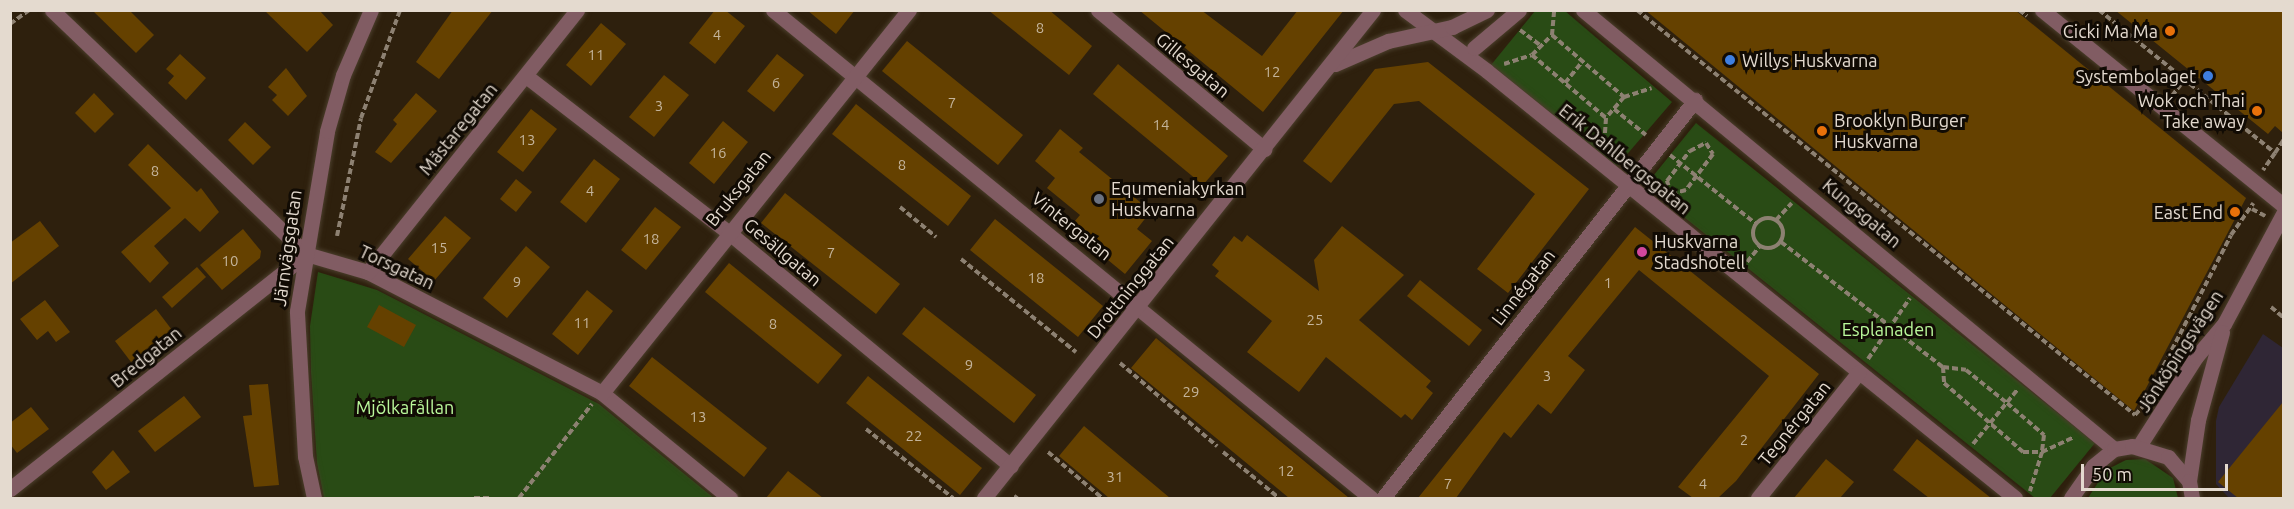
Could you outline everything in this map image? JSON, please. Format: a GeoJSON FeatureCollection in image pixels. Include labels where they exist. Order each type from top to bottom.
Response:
{"type":"FeatureCollection","features":[{"type":"Feature","properties":{"kind":"street","name":"Torsgatan"},"geometry":{"type":"LineString","coordinates":[[52,10],[306,254],[368,272],[602,393],[730,498]]}},
{"type":"Feature","properties":{"kind":"street","name":"Järnvägsgatan"},"geometry":{"type":"LineString","coordinates":[[314,498],[305,456],[297,311],[327,131],[343,75],[371,10]]}},
{"type":"Feature","properties":{"kind":"street","name":"Mästaregatan"},"geometry":{"type":"LineString","coordinates":[[368,272],[577,10]]}},
{"type":"Feature","properties":{"kind":"street","name":"Vintergatan"},"geometry":{"type":"LineString","coordinates":[[773,10],[1140,307],[1371,498]]}},
{"type":"Feature","properties":{"kind":"street","name":"Bruksgatan"},"geometry":{"type":"LineString","coordinates":[[602,393],[728,232],[909,10]]}},
{"type":"Feature","properties":{"kind":"street","name":"Gillesgatan"},"geometry":{"type":"LineString","coordinates":[[1098,10],[1264,149]]}},
{"type":"Feature","properties":{"kind":"street","name":"Drottninggatan"},"geometry":{"type":"LineString","coordinates":[[984,498],[1140,307],[1373,10]]}},
{"type":"Feature","properties":{"kind":"street","name":"Drottninggatan"},"geometry":{"type":"LineString","coordinates":[[1327,69],[1375,46],[1430,28],[1452,27],[1487,10]]}},
{"type":"Feature","properties":{"kind":"street"},"geometry":{"type":"LineString","coordinates":[[1474,48],[1519,10]]}},
{"type":"Feature","properties":{"kind":"street","name":"Kungsgatan"},"geometry":{"type":"LineString","coordinates":[[1583,10],[1695,100],[2114,448]]}},
{"type":"Feature","properties":{"kind":"street"},"geometry":{"type":"LineString","coordinates":[[2042,10],[2283,206]]}},
{"type":"Feature","properties":{"kind":"street","name":"Erik Dahlbergsgatan"},"geometry":{"type":"LineString","coordinates":[[1407,11],[2015,498]]}},
{"type":"Feature","properties":{"kind":"street","name":"Gesällgatan"},"geometry":{"type":"LineString","coordinates":[[526,76],[728,232],[1011,465]]}},
{"type":"Feature","properties":{"kind":"street","name":"Linnégatan"},"geometry":{"type":"LineString","coordinates":[[1383,498],[1695,100]]}},
{"type":"Feature","properties":{"kind":"street","name":"Jönköpingsvägen"},"geometry":{"type":"LineString","coordinates":[[2189,481],[2209,373],[2224,324],[2283,212]]}},
{"type":"Feature","properties":{"kind":"street","name":"Bredgatan"},"geometry":{"type":"LineString","coordinates":[[13,483],[306,254]]}},
{"type":"Feature","properties":{"kind":"street","name":"Jönköpingsvägen"},"geometry":{"type":"LineString","coordinates":[[2139,446],[2196,357],[2224,324]]}},
{"type":"Feature","properties":{"kind":"street","name":"Tegnérgatan"},"geometry":{"type":"LineString","coordinates":[[1758,498],[1859,372]]}},
{"type":"Feature","properties":{"kind":"street"},"geometry":{"type":"LineString","coordinates":[[2071,498],[2093,466],[2114,448],[2139,446],[2168,457],[2189,481],[2192,498]]}},
{"type":"Feature","properties":{"kind":"path"},"geometry":{"type":"LineString","coordinates":[[10,24],[29,10]]}},
{"type":"Feature","properties":{"kind":"path"},"geometry":{"type":"LineString","coordinates":[[337,236],[361,118],[400,10]]}},
{"type":"Feature","properties":{"kind":"path"},"geometry":{"type":"LineString","coordinates":[[1493,62],[1500,65],[1532,55],[1552,35],[1554,10]]}},
{"type":"Feature","properties":{"kind":"path"},"geometry":{"type":"LineString","coordinates":[[1637,10],[2135,415],[2147,398],[2230,235],[2253,207],[2247,192],[2276,153],[2283,139]]}},
{"type":"Feature","properties":{"kind":"path"},"geometry":{"type":"LineString","coordinates":[[2099,10],[2276,153]]}},
{"type":"Feature","properties":{"kind":"path"},"geometry":{"type":"LineString","coordinates":[[1552,35],[1624,97],[1606,118],[1604,149]]}},
{"type":"Feature","properties":{"kind":"path"},"geometry":{"type":"LineString","coordinates":[[1532,55],[1606,118]]}},
{"type":"Feature","properties":{"kind":"path"},"geometry":{"type":"LineString","coordinates":[[1565,83],[1583,61]]}},
{"type":"Feature","properties":{"kind":"path"},"geometry":{"type":"LineString","coordinates":[[1614,109],[1756,224]]}},
{"type":"Feature","properties":{"kind":"path"},"geometry":{"type":"LineString","coordinates":[[1708,144],[1713,154],[1682,193],[1671,194],[1667,182],[1681,163],[1694,147],[1708,144]]}},
{"type":"Feature","properties":{"kind":"path"},"geometry":{"type":"LineString","coordinates":[[900,207],[936,237]]}},
{"type":"Feature","properties":{"kind":"path"},"geometry":{"type":"LineString","coordinates":[[1766,218],[1776,220],[1783,228],[1781,242],[1774,247],[1760,246],[1754,237],[1756,224],[1766,218]]}},
{"type":"Feature","properties":{"kind":"path"},"geometry":{"type":"LineString","coordinates":[[1781,242],[1889,328],[1943,367],[1966,370],[2044,435],[2042,453],[2028,498]]}},
{"type":"Feature","properties":{"kind":"path"},"geometry":{"type":"LineString","coordinates":[[961,259],[1076,352]]}},
{"type":"Feature","properties":{"kind":"path"},"geometry":{"type":"LineString","coordinates":[[1859,372],[1918,286]]}},
{"type":"Feature","properties":{"kind":"path"},"geometry":{"type":"LineString","coordinates":[[2271,308],[2283,318]]}},
{"type":"Feature","properties":{"kind":"path"},"geometry":{"type":"LineString","coordinates":[[1120,363],[1217,446]]}},
{"type":"Feature","properties":{"kind":"path"},"geometry":{"type":"LineString","coordinates":[[1943,367],[1944,383],[2023,452],[2042,453],[2091,429]]}},
{"type":"Feature","properties":{"kind":"path"},"geometry":{"type":"LineString","coordinates":[[1963,456],[1992,425],[2027,376]]}},
{"type":"Feature","properties":{"kind":"path"},"geometry":{"type":"LineString","coordinates":[[519,498],[602,393]]}},
{"type":"Feature","properties":{"kind":"path"},"geometry":{"type":"LineString","coordinates":[[2147,398],[2164,410]]}},
{"type":"Feature","properties":{"kind":"path"},"geometry":{"type":"LineString","coordinates":[[866,429],[953,498]]}},
{"type":"Feature","properties":{"kind":"path"},"geometry":{"type":"LineString","coordinates":[[1048,452],[1101,498]]}},
{"type":"Feature","properties":{"kind":"path"},"geometry":{"type":"LineString","coordinates":[[1223,452],[1279,498]]}},
{"type":"Feature","properties":{"kind":"path"},"geometry":{"type":"LineString","coordinates":[[474,498],[490,498]]}},
{"type":"Feature","properties":{"kind":"shaded area"},"geometry":{"type":"Polygon","coordinates":[[[2263,334],[2283,348],[2283,498],[2229,498],[2216,484],[2216,421],[2219,407],[2263,334]]]}},
{"type":"Feature","properties":{"kind":"green space"},"geometry":{"type":"Polygon","coordinates":[[[1535,11],[1565,11],[1672,102],[1617,166],[1491,65],[1535,11]]]}},
{"type":"Feature","properties":{"kind":"green space","name":"Esplanaden"},"geometry":{"type":"Polygon","coordinates":[[[1696,123],[2095,443],[2050,498],[2035,498],[1645,186],[1696,123]]]}},
{"type":"Feature","properties":{"kind":"green space","name":"Mjölkafållan"},"geometry":{"type":"Polygon","coordinates":[[[318,272],[377,290],[599,404],[714,498],[324,498],[317,463],[311,372],[310,326],[318,272]]]}},
{"type":"Feature","properties":{"kind":"green space"},"geometry":{"type":"Polygon","coordinates":[[[2145,459],[2173,478],[2178,498],[2088,498],[2106,470],[2126,460],[2145,459]]]}},
{"type":"Feature","properties":{"kind":"building"},"geometry":{"type":"Polygon","coordinates":[[[92,10],[129,10],[154,35],[136,53],[92,10]]]}},
{"type":"Feature","properties":{"kind":"building"},"geometry":{"type":"Polygon","coordinates":[[[264,10],[319,10],[333,25],[307,52],[264,10]]]}},
{"type":"Feature","properties":{"kind":"building"},"geometry":{"type":"Polygon","coordinates":[[[453,10],[493,10],[439,79],[416,62],[453,10]]]}},
{"type":"Feature","properties":{"kind":"building"},"geometry":{"type":"Polygon","coordinates":[[[715,10],[725,10],[745,26],[715,64],[689,43],[715,10]]]}},
{"type":"Feature","properties":{"kind":"building"},"geometry":{"type":"Polygon","coordinates":[[[807,10],[855,10],[836,34],[807,10]]]}},
{"type":"Feature","properties":{"kind":"building"},"geometry":{"type":"Polygon","coordinates":[[[988,10],[1049,10],[1092,46],[1069,75],[988,10]]]}},
{"type":"Feature","properties":{"kind":"building"},"geometry":{"type":"Polygon","coordinates":[[[1139,10],[1201,10],[1262,56],[1298,10],[1344,10],[1263,112],[1139,10]]]}},
{"type":"Feature","properties":{"kind":"building"},"geometry":{"type":"Polygon","coordinates":[[[1645,10],[2015,10],[2246,198],[2134,411],[1645,10]]]}},
{"type":"Feature","properties":{"kind":"building"},"geometry":{"type":"Polygon","coordinates":[[[2115,10],[2283,10],[2283,133],[2275,126],[2268,134],[2115,10]]]}},
{"type":"Feature","properties":{"kind":"building"},"geometry":{"type":"Polygon","coordinates":[[[601,23],[626,44],[591,86],[566,65],[601,23]]]}},
{"type":"Feature","properties":{"kind":"building"},"geometry":{"type":"Polygon","coordinates":[[[907,41],[1023,135],[998,165],[882,71],[907,41]]]}},
{"type":"Feature","properties":{"kind":"building"},"geometry":{"type":"Polygon","coordinates":[[[180,54],[206,78],[186,100],[168,83],[174,76],[166,69],[180,54]]]}},
{"type":"Feature","properties":{"kind":"building"},"geometry":{"type":"Polygon","coordinates":[[[777,54],[804,75],[774,112],[747,91],[777,54]]]}},
{"type":"Feature","properties":{"kind":"building"},"geometry":{"type":"Polygon","coordinates":[[[1428,62],[1589,189],[1508,293],[1477,269],[1535,194],[1419,101],[1394,104],[1331,183],[1303,161],[1375,69],[1428,62]]]}},
{"type":"Feature","properties":{"kind":"building"},"geometry":{"type":"Polygon","coordinates":[[[1118,64],[1228,156],[1203,185],[1093,94],[1118,64]]]}},
{"type":"Feature","properties":{"kind":"building"},"geometry":{"type":"Polygon","coordinates":[[[286,68],[307,96],[288,116],[272,100],[277,95],[268,87],[286,68]]]}},
{"type":"Feature","properties":{"kind":"building"},"geometry":{"type":"Polygon","coordinates":[[[664,75],[689,95],[654,137],[629,117],[664,75]]]}},
{"type":"Feature","properties":{"kind":"building"},"geometry":{"type":"Polygon","coordinates":[[[94,93],[114,114],[95,133],[75,113],[94,93]]]}},
{"type":"Feature","properties":{"kind":"building"},"geometry":{"type":"Polygon","coordinates":[[[416,93],[437,111],[391,163],[375,152],[397,124],[393,120],[416,93]]]}},
{"type":"Feature","properties":{"kind":"building"},"geometry":{"type":"Polygon","coordinates":[[[856,104],[971,196],[948,226],[832,134],[856,104]]]}},
{"type":"Feature","properties":{"kind":"building"},"geometry":{"type":"Polygon","coordinates":[[[531,109],[557,129],[523,172],[497,152],[531,109]]]}},
{"type":"Feature","properties":{"kind":"building"},"geometry":{"type":"Polygon","coordinates":[[[723,121],[748,142],[714,184],[689,163],[723,121]]]}},
{"type":"Feature","properties":{"kind":"building"},"geometry":{"type":"Polygon","coordinates":[[[245,122],[271,147],[253,165],[228,140],[245,122]]]}},
{"type":"Feature","properties":{"kind":"building","name":"Equmeniakyrkan Huskvarna"},"geometry":{"type":"Polygon","coordinates":[[[1060,129],[1083,148],[1079,152],[1151,211],[1137,229],[1152,241],[1125,274],[1069,228],[1080,215],[1047,188],[1055,178],[1035,161],[1060,129]]]}},
{"type":"Feature","properties":{"kind":"building"},"geometry":{"type":"Polygon","coordinates":[[[148,144],[197,192],[201,188],[219,212],[200,232],[185,218],[154,246],[169,263],[150,283],[121,252],[171,208],[128,165],[148,144]]]}},
{"type":"Feature","properties":{"kind":"building"},"geometry":{"type":"Polygon","coordinates":[[[594,159],[620,179],[586,223],[560,202],[594,159]]]}},
{"type":"Feature","properties":{"kind":"building"},"geometry":{"type":"Polygon","coordinates":[[[516,179],[532,192],[516,212],[500,199],[516,179]]]}},
{"type":"Feature","properties":{"kind":"building"},"geometry":{"type":"Polygon","coordinates":[[[785,193],[900,284],[876,314],[761,223],[785,193]]]}},
{"type":"Feature","properties":{"kind":"building"},"geometry":{"type":"Polygon","coordinates":[[[655,207],[681,227],[646,270],[621,250],[655,207]]]}},
{"type":"Feature","properties":{"kind":"building"},"geometry":{"type":"Polygon","coordinates":[[[445,216],[471,238],[434,281],[408,259],[445,216]]]}},
{"type":"Feature","properties":{"kind":"building"},"geometry":{"type":"Polygon","coordinates":[[[995,219],[1103,306],[1078,337],[970,250],[995,219]]]}},
{"type":"Feature","properties":{"kind":"building"},"geometry":{"type":"Polygon","coordinates":[[[40,221],[59,246],[10,284],[10,243],[40,221]]]}},
{"type":"Feature","properties":{"kind":"building"},"geometry":{"type":"Polygon","coordinates":[[[1342,226],[1404,275],[1359,320],[1431,381],[1426,387],[1433,393],[1412,420],[1405,414],[1401,418],[1326,357],[1299,392],[1247,352],[1272,321],[1215,276],[1219,271],[1212,265],[1234,236],[1242,242],[1247,235],[1319,291],[1314,260],[1342,226]]]}},
{"type":"Feature","properties":{"kind":"building"},"geometry":{"type":"Polygon","coordinates":[[[1635,227],[1819,374],[1736,481],[1718,498],[1693,498],[1678,487],[1769,376],[1639,270],[1568,356],[1585,370],[1551,414],[1538,404],[1511,438],[1504,432],[1456,498],[1418,498],[1635,227]]]}},
{"type":"Feature","properties":{"kind":"building"},"geometry":{"type":"Polygon","coordinates":[[[243,229],[261,251],[260,258],[222,290],[200,265],[243,229]]]}},
{"type":"Feature","properties":{"kind":"building"},"geometry":{"type":"Polygon","coordinates":[[[526,246],[550,267],[507,318],[483,298],[526,246]]]}},
{"type":"Feature","properties":{"kind":"building"},"geometry":{"type":"Polygon","coordinates":[[[729,263],[842,355],[818,384],[705,292],[729,263]]]}},
{"type":"Feature","properties":{"kind":"building"},"geometry":{"type":"Polygon","coordinates":[[[197,267],[206,277],[172,308],[162,297],[197,267]]]}},
{"type":"Feature","properties":{"kind":"building"},"geometry":{"type":"Polygon","coordinates":[[[1420,280],[1482,330],[1469,346],[1407,296],[1420,280]]]}},
{"type":"Feature","properties":{"kind":"building"},"geometry":{"type":"Polygon","coordinates":[[[587,290],[613,311],[578,355],[552,334],[587,290]]]}},
{"type":"Feature","properties":{"kind":"building"},"geometry":{"type":"Polygon","coordinates":[[[45,300],[70,332],[56,342],[48,331],[37,340],[20,319],[45,300]]]}},
{"type":"Feature","properties":{"kind":"building"},"geometry":{"type":"Polygon","coordinates":[[[379,305],[416,325],[404,347],[367,327],[379,305]]]}},
{"type":"Feature","properties":{"kind":"building"},"geometry":{"type":"Polygon","coordinates":[[[924,307],[1036,395],[1014,423],[902,334],[924,307]]]}},
{"type":"Feature","properties":{"kind":"building"},"geometry":{"type":"Polygon","coordinates":[[[156,309],[172,330],[131,362],[115,341],[156,309]]]}},
{"type":"Feature","properties":{"kind":"building"},"geometry":{"type":"Polygon","coordinates":[[[1156,338],[1349,498],[1289,498],[1131,368],[1156,338]]]}},
{"type":"Feature","properties":{"kind":"building"},"geometry":{"type":"Polygon","coordinates":[[[652,357],[767,448],[744,477],[629,386],[652,357]]]}},
{"type":"Feature","properties":{"kind":"building"},"geometry":{"type":"Polygon","coordinates":[[[868,376],[982,468],[960,495],[846,403],[868,376]]]}},
{"type":"Feature","properties":{"kind":"building"},"geometry":{"type":"Polygon","coordinates":[[[268,384],[279,485],[254,487],[243,416],[252,415],[249,385],[268,384]]]}},
{"type":"Feature","properties":{"kind":"building"},"geometry":{"type":"Polygon","coordinates":[[[184,396],[201,417],[155,452],[138,431],[184,396]]]}},
{"type":"Feature","properties":{"kind":"building"},"geometry":{"type":"Polygon","coordinates":[[[2283,402],[2283,498],[2238,498],[2218,482],[2283,402]]]}},
{"type":"Feature","properties":{"kind":"building"},"geometry":{"type":"Polygon","coordinates":[[[31,407],[49,429],[17,453],[10,444],[10,423],[31,407]]]}},
{"type":"Feature","properties":{"kind":"building"},"geometry":{"type":"Polygon","coordinates":[[[1084,426],[1170,498],[1109,498],[1059,456],[1084,426]]]}},
{"type":"Feature","properties":{"kind":"building"},"geometry":{"type":"Polygon","coordinates":[[[1917,439],[1991,498],[1929,498],[1893,470],[1917,439]]]}},
{"type":"Feature","properties":{"kind":"building"},"geometry":{"type":"Polygon","coordinates":[[[113,450],[130,472],[106,490],[92,472],[113,450]]]}},
{"type":"Feature","properties":{"kind":"building"},"geometry":{"type":"Polygon","coordinates":[[[1826,459],[1854,482],[1840,498],[1794,498],[1826,459]]]}},
{"type":"Feature","properties":{"kind":"building"},"geometry":{"type":"Polygon","coordinates":[[[788,471],[823,498],[766,498],[788,471]]]}},
{"type":"Feature","properties":{"kind":"place","name":"Cicki Ma Ma"},"geometry":{"type":"Point","coordinates":[2170,31]}},
{"type":"Feature","properties":{"kind":"place","name":"Willys Huskvarna"},"geometry":{"type":"Point","coordinates":[1730,60]}},
{"type":"Feature","properties":{"kind":"place","name":"Systembolaget"},"geometry":{"type":"Point","coordinates":[2208,76]}},
{"type":"Feature","properties":{"kind":"place","name":"Wok och Thai Take away"},"geometry":{"type":"Point","coordinates":[2257,111]}},
{"type":"Feature","properties":{"kind":"place","name":"Brooklyn Burger Huskvarna"},"geometry":{"type":"Point","coordinates":[1822,131]}},
{"type":"Feature","properties":{"kind":"place","name":"Equmeniakyrkan Huskvarna"},"geometry":{"type":"Point","coordinates":[1099,199]}},
{"type":"Feature","properties":{"kind":"place","name":"East End"},"geometry":{"type":"Point","coordinates":[2235,212]}},
{"type":"Feature","properties":{"kind":"place","name":"Huskvarna Stadshotell"},"geometry":{"type":"Point","coordinates":[1642,252]}}]}
